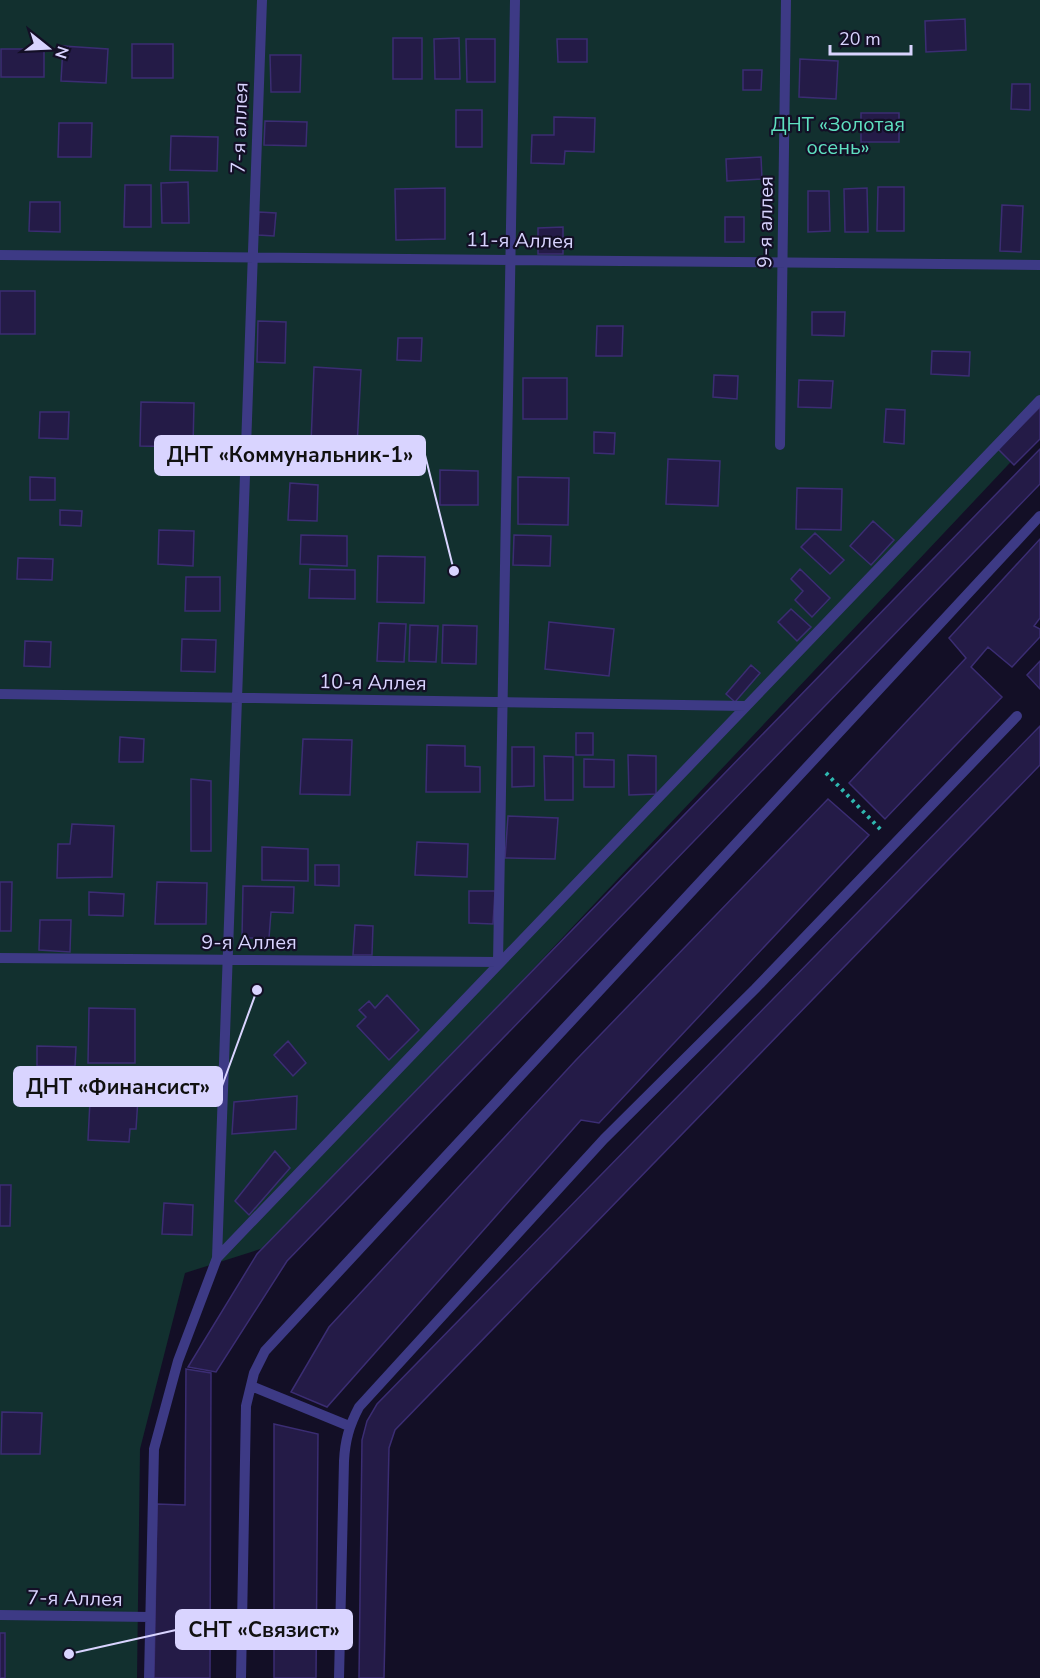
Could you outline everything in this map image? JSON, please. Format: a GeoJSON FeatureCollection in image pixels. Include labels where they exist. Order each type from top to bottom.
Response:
{"type":"FeatureCollection","features":[{"type":"Feature","properties":{"kind":"lane","name":"7-я аллея"},"geometry":{"type":"LineString","coordinates":[[217,1258],[262,0]]}},
{"type":"Feature","properties":{"kind":"lane"},"geometry":{"type":"LineString","coordinates":[[498,962],[515,0]]}},
{"type":"Feature","properties":{"kind":"lane","name":"9-я аллея"},"geometry":{"type":"LineString","coordinates":[[780,445],[786,0]]}},
{"type":"Feature","properties":{"kind":"lane","name":"11-я Аллея"},"geometry":{"type":"LineString","coordinates":[[0,255],[510,258],[1040,265]]}},
{"type":"Feature","properties":{"kind":"lane"},"geometry":{"type":"LineString","coordinates":[[149,1678],[154,1449],[178,1361],[217,1258],[498,962],[1040,400]]}},
{"type":"Feature","properties":{"kind":"lane"},"geometry":{"type":"LineString","coordinates":[[241,1678],[246,1406],[254,1373],[265,1351],[1040,516]]}},
{"type":"Feature","properties":{"kind":"lane","name":"10-я Аллея"},"geometry":{"type":"LineString","coordinates":[[0,694],[746,706]]}},
{"type":"Feature","properties":{"kind":"lane"},"geometry":{"type":"LineString","coordinates":[[339,1678],[345,1441],[358,1407],[604,1139],[755,989],[1017,716]]}},
{"type":"Feature","properties":{"kind":"lane","name":"9-я Аллея"},"geometry":{"type":"LineString","coordinates":[[0,958],[498,962]]}},
{"type":"Feature","properties":{"kind":"lane"},"geometry":{"type":"LineString","coordinates":[[250,1386],[349,1426]]}},
{"type":"Feature","properties":{"kind":"lane","name":"7-я Аллея"},"geometry":{"type":"LineString","coordinates":[[0,1615],[150,1617]]}},
{"type":"Feature","properties":{"kind":"path"},"geometry":{"type":"LineString","coordinates":[[814,760],[894,843]]}},
{"type":"Feature","properties":{"kind":"green space","name":"ДНТ «Золотая осень»"},"geometry":{"type":"Polygon","coordinates":[[[0,0],[1040,0],[1040,431],[273,1245],[185,1273],[140,1449],[137,1678],[0,1678],[0,0]]]}},
{"type":"Feature","properties":{"kind":"building"},"geometry":{"type":"Polygon","coordinates":[[[965,19],[966,50],[926,52],[925,21],[965,19]]]}},
{"type":"Feature","properties":{"kind":"building"},"geometry":{"type":"Polygon","coordinates":[[[393,38],[422,38],[422,79],[393,79],[393,38]]]}},
{"type":"Feature","properties":{"kind":"building"},"geometry":{"type":"Polygon","coordinates":[[[459,38],[460,79],[435,79],[434,39],[459,38]]]}},
{"type":"Feature","properties":{"kind":"building"},"geometry":{"type":"Polygon","coordinates":[[[466,39],[495,39],[495,82],[467,82],[466,39]]]}},
{"type":"Feature","properties":{"kind":"building"},"geometry":{"type":"Polygon","coordinates":[[[557,39],[587,39],[587,62],[558,62],[557,39]]]}},
{"type":"Feature","properties":{"kind":"building"},"geometry":{"type":"Polygon","coordinates":[[[132,44],[173,44],[173,78],[132,78],[132,44]]]}},
{"type":"Feature","properties":{"kind":"building"},"geometry":{"type":"Polygon","coordinates":[[[63,46],[108,49],[106,83],[61,81],[63,46]]]}},
{"type":"Feature","properties":{"kind":"building"},"geometry":{"type":"Polygon","coordinates":[[[1,49],[44,49],[44,77],[1,77],[1,49]]]}},
{"type":"Feature","properties":{"kind":"building"},"geometry":{"type":"Polygon","coordinates":[[[270,55],[301,55],[300,92],[271,92],[270,55]]]}},
{"type":"Feature","properties":{"kind":"building"},"geometry":{"type":"Polygon","coordinates":[[[800,59],[838,61],[836,99],[799,97],[800,59]]]}},
{"type":"Feature","properties":{"kind":"building"},"geometry":{"type":"Polygon","coordinates":[[[743,70],[762,70],[761,90],[743,90],[743,70]]]}},
{"type":"Feature","properties":{"kind":"building"},"geometry":{"type":"Polygon","coordinates":[[[1012,84],[1030,84],[1030,110],[1011,109],[1012,84]]]}},
{"type":"Feature","properties":{"kind":"building"},"geometry":{"type":"Polygon","coordinates":[[[456,110],[482,110],[482,147],[456,147],[456,110]]]}},
{"type":"Feature","properties":{"kind":"building"},"geometry":{"type":"Polygon","coordinates":[[[861,113],[899,113],[899,142],[861,142],[861,113]]]}},
{"type":"Feature","properties":{"kind":"building"},"geometry":{"type":"Polygon","coordinates":[[[554,117],[595,118],[594,152],[565,151],[564,164],[531,163],[532,135],[554,135],[554,117]]]}},
{"type":"Feature","properties":{"kind":"building"},"geometry":{"type":"Polygon","coordinates":[[[265,121],[307,122],[306,146],[264,145],[265,121]]]}},
{"type":"Feature","properties":{"kind":"building"},"geometry":{"type":"Polygon","coordinates":[[[59,123],[92,123],[91,157],[58,157],[59,123]]]}},
{"type":"Feature","properties":{"kind":"building"},"geometry":{"type":"Polygon","coordinates":[[[171,136],[218,137],[217,171],[170,170],[171,136]]]}},
{"type":"Feature","properties":{"kind":"building"},"geometry":{"type":"Polygon","coordinates":[[[761,157],[762,179],[727,181],[726,159],[761,157]]]}},
{"type":"Feature","properties":{"kind":"building"},"geometry":{"type":"Polygon","coordinates":[[[188,182],[189,223],[162,223],[161,183],[188,182]]]}},
{"type":"Feature","properties":{"kind":"building"},"geometry":{"type":"Polygon","coordinates":[[[125,185],[151,185],[151,227],[124,227],[125,185]]]}},
{"type":"Feature","properties":{"kind":"building"},"geometry":{"type":"Polygon","coordinates":[[[878,187],[904,187],[904,231],[877,231],[878,187]]]}},
{"type":"Feature","properties":{"kind":"building"},"geometry":{"type":"Polygon","coordinates":[[[445,188],[445,239],[396,240],[395,189],[445,188]]]}},
{"type":"Feature","properties":{"kind":"building"},"geometry":{"type":"Polygon","coordinates":[[[867,188],[868,232],[845,232],[844,189],[867,188]]]}},
{"type":"Feature","properties":{"kind":"building"},"geometry":{"type":"Polygon","coordinates":[[[808,191],[829,191],[830,231],[808,232],[808,191]]]}},
{"type":"Feature","properties":{"kind":"building"},"geometry":{"type":"Polygon","coordinates":[[[30,202],[60,202],[60,232],[29,231],[30,202]]]}},
{"type":"Feature","properties":{"kind":"building"},"geometry":{"type":"Polygon","coordinates":[[[1002,205],[1023,206],[1021,252],[1000,251],[1002,205]]]}},
{"type":"Feature","properties":{"kind":"building"},"geometry":{"type":"Polygon","coordinates":[[[259,212],[276,213],[274,236],[258,235],[259,212]]]}},
{"type":"Feature","properties":{"kind":"building"},"geometry":{"type":"Polygon","coordinates":[[[725,217],[744,217],[744,242],[725,242],[725,217]]]}},
{"type":"Feature","properties":{"kind":"building"},"geometry":{"type":"Polygon","coordinates":[[[563,227],[563,254],[538,254],[538,228],[563,227]]]}},
{"type":"Feature","properties":{"kind":"building"},"geometry":{"type":"Polygon","coordinates":[[[0,291],[35,291],[35,334],[0,334],[0,291]]]}},
{"type":"Feature","properties":{"kind":"building"},"geometry":{"type":"Polygon","coordinates":[[[812,312],[845,312],[844,336],[812,335],[812,312]]]}},
{"type":"Feature","properties":{"kind":"building"},"geometry":{"type":"Polygon","coordinates":[[[258,321],[286,322],[285,363],[257,362],[258,321]]]}},
{"type":"Feature","properties":{"kind":"building"},"geometry":{"type":"Polygon","coordinates":[[[597,326],[623,326],[622,356],[596,356],[597,326]]]}},
{"type":"Feature","properties":{"kind":"building"},"geometry":{"type":"Polygon","coordinates":[[[398,338],[422,338],[421,361],[397,360],[398,338]]]}},
{"type":"Feature","properties":{"kind":"building"},"geometry":{"type":"Polygon","coordinates":[[[932,351],[970,352],[969,376],[931,374],[932,351]]]}},
{"type":"Feature","properties":{"kind":"building"},"geometry":{"type":"Polygon","coordinates":[[[314,367],[361,370],[357,446],[311,444],[314,367]]]}},
{"type":"Feature","properties":{"kind":"building"},"geometry":{"type":"Polygon","coordinates":[[[714,375],[738,376],[737,399],[713,397],[714,375]]]}},
{"type":"Feature","properties":{"kind":"building"},"geometry":{"type":"Polygon","coordinates":[[[523,378],[567,378],[567,419],[523,419],[523,378]]]}},
{"type":"Feature","properties":{"kind":"building"},"geometry":{"type":"Polygon","coordinates":[[[799,380],[833,381],[831,408],[798,407],[799,380]]]}},
{"type":"Feature","properties":{"kind":"building"},"geometry":{"type":"Polygon","coordinates":[[[141,402],[194,403],[193,447],[140,446],[141,402]]]}},
{"type":"Feature","properties":{"kind":"building"},"geometry":{"type":"Polygon","coordinates":[[[1040,407],[1040,439],[1014,465],[998,449],[1040,407]]]}},
{"type":"Feature","properties":{"kind":"building"},"geometry":{"type":"Polygon","coordinates":[[[886,409],[905,410],[904,444],[884,442],[886,409]]]}},
{"type":"Feature","properties":{"kind":"building"},"geometry":{"type":"Polygon","coordinates":[[[40,412],[69,412],[68,439],[39,438],[40,412]]]}},
{"type":"Feature","properties":{"kind":"building"},"geometry":{"type":"Polygon","coordinates":[[[594,432],[615,433],[614,454],[594,453],[594,432]]]}},
{"type":"Feature","properties":{"kind":"building"},"geometry":{"type":"Polygon","coordinates":[[[1040,449],[1040,484],[287,1261],[216,1372],[188,1367],[257,1254],[1040,449]]]}},
{"type":"Feature","properties":{"kind":"building"},"geometry":{"type":"Polygon","coordinates":[[[668,459],[720,461],[718,506],[666,504],[668,459]]]}},
{"type":"Feature","properties":{"kind":"building"},"geometry":{"type":"Polygon","coordinates":[[[440,470],[478,471],[478,505],[440,505],[440,470]]]}},
{"type":"Feature","properties":{"kind":"building"},"geometry":{"type":"Polygon","coordinates":[[[30,477],[55,478],[55,500],[30,500],[30,477]]]}},
{"type":"Feature","properties":{"kind":"building"},"geometry":{"type":"Polygon","coordinates":[[[518,477],[569,478],[568,525],[518,524],[518,477]]]}},
{"type":"Feature","properties":{"kind":"building"},"geometry":{"type":"Polygon","coordinates":[[[290,483],[318,485],[317,521],[288,520],[290,483]]]}},
{"type":"Feature","properties":{"kind":"building"},"geometry":{"type":"Polygon","coordinates":[[[797,488],[842,489],[841,530],[796,529],[797,488]]]}},
{"type":"Feature","properties":{"kind":"building"},"geometry":{"type":"Polygon","coordinates":[[[60,510],[82,511],[81,526],[60,525],[60,510]]]}},
{"type":"Feature","properties":{"kind":"building"},"geometry":{"type":"Polygon","coordinates":[[[873,521],[894,540],[871,565],[850,546],[873,521]]]}},
{"type":"Feature","properties":{"kind":"building"},"geometry":{"type":"Polygon","coordinates":[[[159,530],[194,531],[193,566],[158,564],[159,530]]]}},
{"type":"Feature","properties":{"kind":"building"},"geometry":{"type":"Polygon","coordinates":[[[815,533],[844,560],[830,574],[801,547],[815,533]]]}},
{"type":"Feature","properties":{"kind":"building"},"geometry":{"type":"Polygon","coordinates":[[[301,535],[347,536],[347,566],[300,564],[301,535]]]}},
{"type":"Feature","properties":{"kind":"building"},"geometry":{"type":"Polygon","coordinates":[[[514,535],[551,536],[550,566],[513,565],[514,535]]]}},
{"type":"Feature","properties":{"kind":"building"},"geometry":{"type":"Polygon","coordinates":[[[1040,539],[1040,618],[1034,626],[1040,629],[1040,637],[1012,667],[988,647],[971,667],[1002,697],[885,819],[849,783],[966,658],[949,638],[1040,539]]]}},
{"type":"Feature","properties":{"kind":"building"},"geometry":{"type":"Polygon","coordinates":[[[378,556],[425,557],[424,603],[377,602],[378,556]]]}},
{"type":"Feature","properties":{"kind":"building"},"geometry":{"type":"Polygon","coordinates":[[[18,558],[53,559],[52,580],[17,579],[18,558]]]}},
{"type":"Feature","properties":{"kind":"building"},"geometry":{"type":"Polygon","coordinates":[[[310,569],[355,570],[355,599],[309,598],[310,569]]]}},
{"type":"Feature","properties":{"kind":"building"},"geometry":{"type":"Polygon","coordinates":[[[800,569],[830,598],[812,617],[795,600],[803,591],[791,579],[800,569]]]}},
{"type":"Feature","properties":{"kind":"building"},"geometry":{"type":"Polygon","coordinates":[[[186,577],[220,577],[220,611],[185,611],[186,577]]]}},
{"type":"Feature","properties":{"kind":"building"},"geometry":{"type":"Polygon","coordinates":[[[791,609],[811,627],[797,641],[778,622],[791,609]]]}},
{"type":"Feature","properties":{"kind":"building"},"geometry":{"type":"Polygon","coordinates":[[[549,622],[614,629],[609,676],[545,669],[549,622]]]}},
{"type":"Feature","properties":{"kind":"building"},"geometry":{"type":"Polygon","coordinates":[[[379,623],[406,624],[404,662],[377,661],[379,623]]]}},
{"type":"Feature","properties":{"kind":"building"},"geometry":{"type":"Polygon","coordinates":[[[410,625],[438,626],[436,662],[409,661],[410,625]]]}},
{"type":"Feature","properties":{"kind":"building"},"geometry":{"type":"Polygon","coordinates":[[[443,625],[477,626],[476,664],[442,663],[443,625]]]}},
{"type":"Feature","properties":{"kind":"building"},"geometry":{"type":"Polygon","coordinates":[[[182,639],[216,640],[215,672],[181,671],[182,639]]]}},
{"type":"Feature","properties":{"kind":"building"},"geometry":{"type":"Polygon","coordinates":[[[25,641],[51,642],[50,667],[24,666],[25,641]]]}},
{"type":"Feature","properties":{"kind":"building"},"geometry":{"type":"Polygon","coordinates":[[[1040,661],[1040,689],[1027,675],[1040,661]]]}},
{"type":"Feature","properties":{"kind":"building"},"geometry":{"type":"Polygon","coordinates":[[[751,665],[760,673],[735,702],[726,694],[751,665]]]}},
{"type":"Feature","properties":{"kind":"building"},"geometry":{"type":"Polygon","coordinates":[[[1040,726],[1040,765],[395,1430],[389,1448],[384,1678],[359,1678],[362,1440],[367,1421],[377,1404],[1040,726]]]}},
{"type":"Feature","properties":{"kind":"building"},"geometry":{"type":"Polygon","coordinates":[[[576,733],[593,733],[593,755],[576,755],[576,733]]]}},
{"type":"Feature","properties":{"kind":"building"},"geometry":{"type":"Polygon","coordinates":[[[120,737],[144,739],[143,762],[119,762],[120,737]]]}},
{"type":"Feature","properties":{"kind":"building"},"geometry":{"type":"Polygon","coordinates":[[[303,739],[352,740],[350,795],[300,794],[303,739]]]}},
{"type":"Feature","properties":{"kind":"building"},"geometry":{"type":"Polygon","coordinates":[[[427,745],[465,746],[465,766],[480,767],[480,792],[426,792],[427,745]]]}},
{"type":"Feature","properties":{"kind":"building"},"geometry":{"type":"Polygon","coordinates":[[[512,747],[534,747],[534,786],[512,787],[512,747]]]}},
{"type":"Feature","properties":{"kind":"building"},"geometry":{"type":"Polygon","coordinates":[[[628,755],[656,756],[656,794],[629,795],[628,755]]]}},
{"type":"Feature","properties":{"kind":"building"},"geometry":{"type":"Polygon","coordinates":[[[544,756],[573,757],[573,800],[545,800],[544,756]]]}},
{"type":"Feature","properties":{"kind":"building"},"geometry":{"type":"Polygon","coordinates":[[[584,759],[614,760],[614,787],[584,787],[584,759]]]}},
{"type":"Feature","properties":{"kind":"building"},"geometry":{"type":"Polygon","coordinates":[[[191,779],[211,781],[211,851],[191,851],[191,779]]]}},
{"type":"Feature","properties":{"kind":"building"},"geometry":{"type":"Polygon","coordinates":[[[828,799],[869,835],[599,1123],[581,1120],[327,1407],[291,1392],[329,1327],[576,1060],[828,799]]]}},
{"type":"Feature","properties":{"kind":"building"},"geometry":{"type":"Polygon","coordinates":[[[508,816],[558,818],[555,859],[505,858],[508,816]]]}},
{"type":"Feature","properties":{"kind":"building"},"geometry":{"type":"Polygon","coordinates":[[[72,824],[114,826],[112,877],[57,878],[58,844],[70,844],[72,824]]]}},
{"type":"Feature","properties":{"kind":"building"},"geometry":{"type":"Polygon","coordinates":[[[417,842],[468,844],[467,877],[415,875],[417,842]]]}},
{"type":"Feature","properties":{"kind":"building"},"geometry":{"type":"Polygon","coordinates":[[[262,847],[308,849],[308,881],[262,880],[262,847]]]}},
{"type":"Feature","properties":{"kind":"building"},"geometry":{"type":"Polygon","coordinates":[[[315,865],[339,865],[339,886],[315,885],[315,865]]]}},
{"type":"Feature","properties":{"kind":"building"},"geometry":{"type":"Polygon","coordinates":[[[0,882],[12,882],[11,931],[0,931],[0,882]]]}},
{"type":"Feature","properties":{"kind":"building"},"geometry":{"type":"Polygon","coordinates":[[[157,882],[207,883],[206,924],[155,924],[157,882]]]}},
{"type":"Feature","properties":{"kind":"building"},"geometry":{"type":"Polygon","coordinates":[[[243,886],[294,887],[293,913],[271,912],[269,938],[242,938],[243,886]]]}},
{"type":"Feature","properties":{"kind":"building"},"geometry":{"type":"Polygon","coordinates":[[[469,891],[495,891],[493,924],[469,923],[469,891]]]}},
{"type":"Feature","properties":{"kind":"building"},"geometry":{"type":"Polygon","coordinates":[[[89,892],[124,894],[123,916],[89,915],[89,892]]]}},
{"type":"Feature","properties":{"kind":"building"},"geometry":{"type":"Polygon","coordinates":[[[40,920],[71,920],[70,952],[39,950],[40,920]]]}},
{"type":"Feature","properties":{"kind":"building"},"geometry":{"type":"Polygon","coordinates":[[[355,925],[373,926],[372,955],[353,955],[355,925]]]}},
{"type":"Feature","properties":{"kind":"building"},"geometry":{"type":"Polygon","coordinates":[[[387,995],[419,1030],[389,1060],[357,1026],[366,1017],[359,1010],[369,1001],[375,1008],[387,995]]]}},
{"type":"Feature","properties":{"kind":"building"},"geometry":{"type":"Polygon","coordinates":[[[89,1008],[135,1009],[135,1063],[88,1063],[89,1008]]]}},
{"type":"Feature","properties":{"kind":"building"},"geometry":{"type":"Polygon","coordinates":[[[288,1041],[306,1063],[293,1076],[274,1055],[288,1041]]]}},
{"type":"Feature","properties":{"kind":"building"},"geometry":{"type":"Polygon","coordinates":[[[37,1046],[76,1047],[75,1066],[37,1066],[37,1046]]]}},
{"type":"Feature","properties":{"kind":"building"},"geometry":{"type":"Polygon","coordinates":[[[91,1081],[139,1083],[136,1129],[130,1129],[129,1142],[88,1140],[91,1081]]]}},
{"type":"Feature","properties":{"kind":"building"},"geometry":{"type":"Polygon","coordinates":[[[297,1096],[296,1129],[232,1134],[234,1102],[297,1096]]]}},
{"type":"Feature","properties":{"kind":"building"},"geometry":{"type":"Polygon","coordinates":[[[275,1151],[290,1168],[249,1215],[235,1201],[275,1151]]]}},
{"type":"Feature","properties":{"kind":"building"},"geometry":{"type":"Polygon","coordinates":[[[0,1185],[11,1185],[10,1226],[0,1226],[0,1185]]]}},
{"type":"Feature","properties":{"kind":"building"},"geometry":{"type":"Polygon","coordinates":[[[164,1203],[193,1205],[192,1235],[162,1234],[164,1203]]]}},
{"type":"Feature","properties":{"kind":"building"},"geometry":{"type":"Polygon","coordinates":[[[186,1369],[211,1373],[210,1678],[154,1678],[157,1504],[185,1505],[186,1369]]]}},
{"type":"Feature","properties":{"kind":"building"},"geometry":{"type":"Polygon","coordinates":[[[2,1412],[42,1413],[40,1454],[1,1454],[2,1412]]]}},
{"type":"Feature","properties":{"kind":"building"},"geometry":{"type":"Polygon","coordinates":[[[274,1424],[318,1434],[316,1678],[274,1678],[274,1424]]]}},
{"type":"Feature","properties":{"kind":"building"},"geometry":{"type":"Polygon","coordinates":[[[0,1633],[5,1633],[5,1678],[0,1678],[0,1633]]]}},
{"type":"Feature","properties":{"kind":"place","name":"ДНТ «Коммунальник-1»"},"geometry":{"type":"Point","coordinates":[454,571]}},
{"type":"Feature","properties":{"kind":"place","name":"ДНТ «Финансист»"},"geometry":{"type":"Point","coordinates":[257,990]}},
{"type":"Feature","properties":{"kind":"place","name":"СНТ «Связист»"},"geometry":{"type":"Point","coordinates":[69,1654]}}]}
